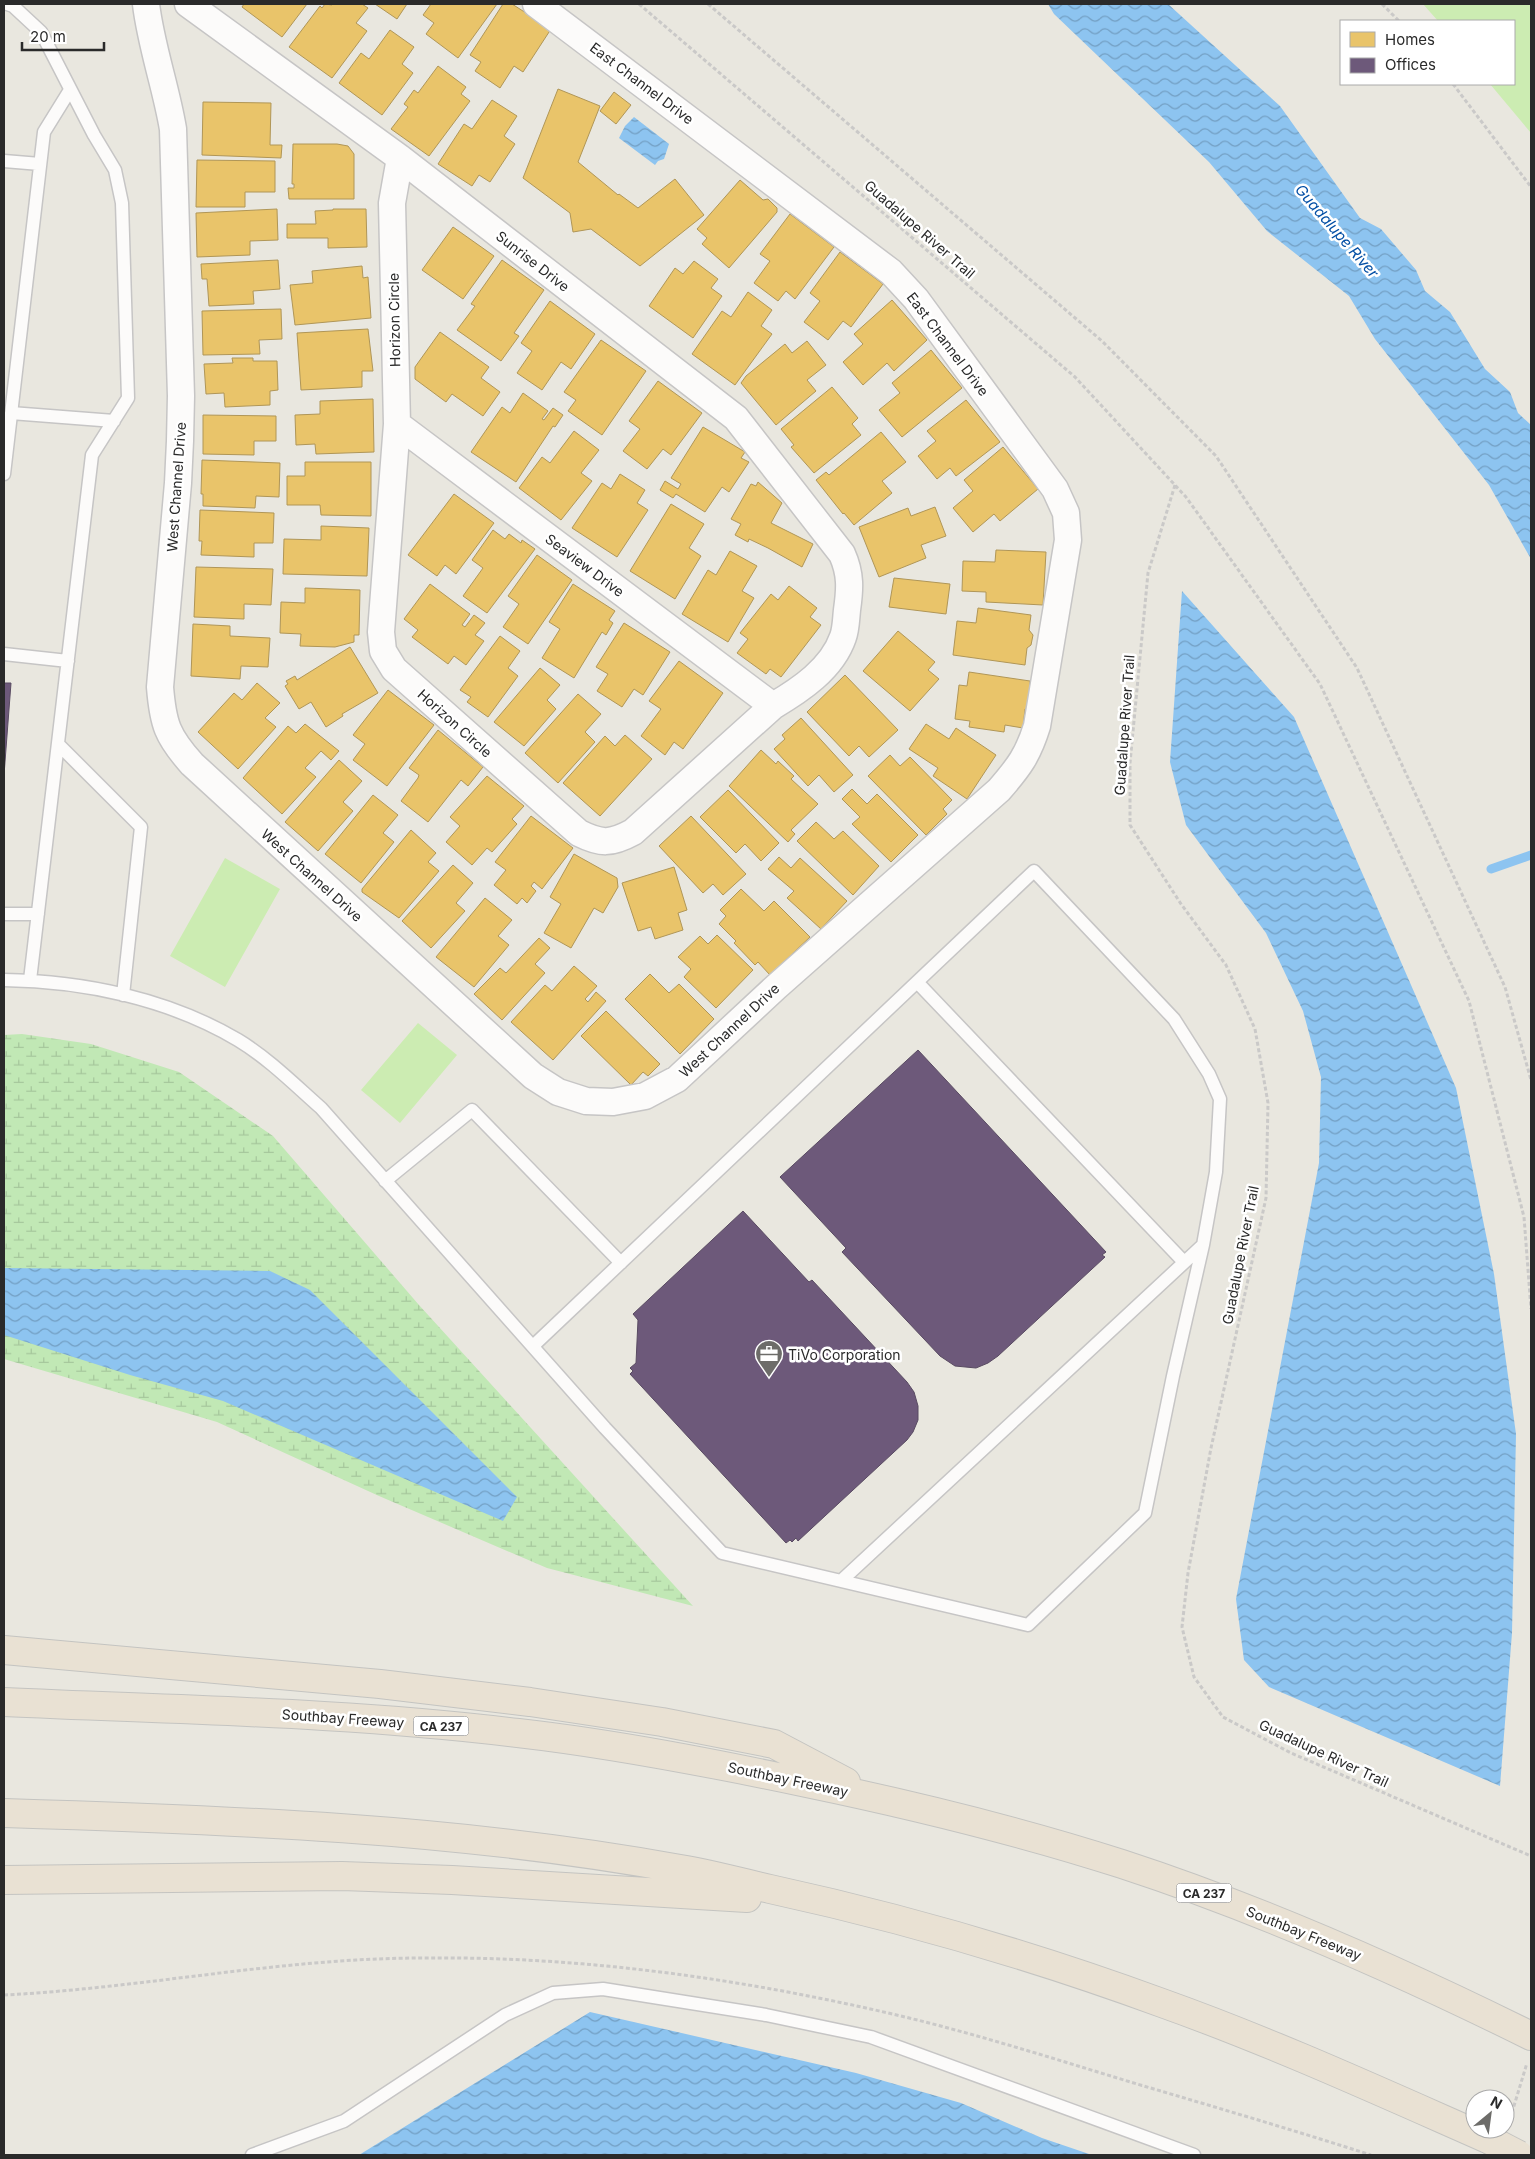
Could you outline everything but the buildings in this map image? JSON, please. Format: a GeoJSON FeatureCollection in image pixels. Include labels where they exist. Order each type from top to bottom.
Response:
{"type":"FeatureCollection","features":[{"type":"Feature","properties":{"kind":"highway"},"geometry":{"type":"LineString","coordinates":[[4,1650],[389,1685],[530,1702],[662,1722],[774,1744],[874,1797]]}},
{"type":"Feature","properties":{"kind":"highway","name":"Southbay Freeway"},"geometry":{"type":"LineString","coordinates":[[4,1702],[308,1714],[518,1732],[692,1758],[874,1797],[1031,1837],[1123,1864],[1195,1890],[1344,1948],[1408,1976],[1527,2040]]}},
{"type":"Feature","properties":{"kind":"highway"},"geometry":{"type":"LineString","coordinates":[[4,1813],[311,1825],[503,1842],[680,1869],[844,1905],[1002,1949],[1163,2003],[1327,2068],[1465,2119]]}},
{"type":"Feature","properties":{"kind":"highway"},"geometry":{"type":"LineString","coordinates":[[4,1880],[342,1876],[638,1890],[844,1905]]}},
{"type":"Feature","properties":{"kind":"highway"},"geometry":{"type":"LineString","coordinates":[[1506,2139],[1519,2155]]}},
{"type":"Feature","properties":{"kind":"street","name":"West Channel Drive"},"geometry":{"type":"LineString","coordinates":[[146,4],[154,50],[168,101],[173,129],[181,396],[178,483],[160,687],[162,710],[167,729],[175,745],[192,764],[533,1076],[558,1092],[586,1102],[613,1102],[645,1096],[677,1079],[776,987],[999,790],[1030,750]]}},
{"type":"Feature","properties":{"kind":"street","name":"Sunrise Drive"},"geometry":{"type":"LineString","coordinates":[[188,4],[400,158],[736,418],[842,554]]}},
{"type":"Feature","properties":{"kind":"street","name":"East Channel Drive"},"geometry":{"type":"LineString","coordinates":[[536,4],[891,272],[916,298],[1055,489],[1066,513],[1068,540],[1037,726],[1030,750]]}},
{"type":"Feature","properties":{"kind":"street","name":"Horizon Circle"},"geometry":{"type":"LineString","coordinates":[[400,158],[392,203],[397,424],[381,632],[383,651],[394,669],[579,833],[592,840],[607,842],[620,839],[633,832],[773,706],[796,692],[824,667],[837,651],[844,636],[851,585],[849,570],[842,554]]}},
{"type":"Feature","properties":{"kind":"street","name":"Seaview Drive"},"geometry":{"type":"LineString","coordinates":[[397,424],[773,706]]}},
{"type":"Feature","properties":{"kind":"lane"},"geometry":{"type":"LineString","coordinates":[[8,4],[13,6],[41,32],[70,90],[115,170],[122,203],[128,398],[92,455],[30,980]]}},
{"type":"Feature","properties":{"kind":"lane"},"geometry":{"type":"LineString","coordinates":[[4,474],[44,132],[70,90]]}},
{"type":"Feature","properties":{"kind":"lane"},"geometry":{"type":"LineString","coordinates":[[4,161],[40,164]]}},
{"type":"Feature","properties":{"kind":"lane"},"geometry":{"type":"LineString","coordinates":[[11,413],[114,421]]}},
{"type":"Feature","properties":{"kind":"lane"},"geometry":{"type":"LineString","coordinates":[[4,654],[68,661]]}},
{"type":"Feature","properties":{"kind":"lane"},"geometry":{"type":"LineString","coordinates":[[58,744],[141,827],[123,995]]}},
{"type":"Feature","properties":{"kind":"lane"},"geometry":{"type":"LineString","coordinates":[[4,980],[30,980],[123,995],[157,1003],[239,1040],[281,1073],[321,1108],[605,1428],[722,1553],[1028,1625],[1145,1513],[1173,1376],[1203,1245],[1216,1172],[1220,1099],[1209,1074],[1174,1019],[1034,871],[533,1346]]}},
{"type":"Feature","properties":{"kind":"lane"},"geometry":{"type":"LineString","coordinates":[[4,914],[38,914]]}},
{"type":"Feature","properties":{"kind":"lane"},"geometry":{"type":"LineString","coordinates":[[917,982],[1184,1262]]}},
{"type":"Feature","properties":{"kind":"lane"},"geometry":{"type":"LineString","coordinates":[[385,1181],[472,1110],[621,1263]]}},
{"type":"Feature","properties":{"kind":"lane"},"geometry":{"type":"LineString","coordinates":[[841,1581],[1203,1245]]}},
{"type":"Feature","properties":{"kind":"lane"},"geometry":{"type":"LineString","coordinates":[[252,2155],[344,2121],[505,2015],[553,1993],[604,1989],[766,2015],[871,2037],[1194,2155]]}},
{"type":"Feature","properties":{"kind":"path","name":"Guadalupe River Trail"},"geometry":{"type":"LineString","coordinates":[[639,4],[1075,377],[1186,497],[1320,684],[1469,1001],[1524,1217],[1531,1309]]}},
{"type":"Feature","properties":{"kind":"path"},"geometry":{"type":"LineString","coordinates":[[708,4],[1102,341],[1216,456],[1357,668],[1505,987],[1531,1080]]}},
{"type":"Feature","properties":{"kind":"path"},"geometry":{"type":"LineString","coordinates":[[1382,4],[1398,20]]}},
{"type":"Feature","properties":{"kind":"path"},"geometry":{"type":"LineString","coordinates":[[1454,85],[1531,187]]}},
{"type":"Feature","properties":{"kind":"path","name":"Guadalupe River Trail"},"geometry":{"type":"LineString","coordinates":[[1175,484],[1148,573],[1130,763],[1130,825],[1181,904],[1226,965],[1255,1029],[1268,1103],[1266,1198],[1211,1448],[1188,1573],[1182,1627],[1194,1677],[1223,1717],[1291,1753],[1531,1856]]}},
{"type":"Feature","properties":{"kind":"path"},"geometry":{"type":"LineString","coordinates":[[1512,2089],[1527,2040]]}},
{"type":"Feature","properties":{"kind":"green space"},"geometry":{"type":"Polygon","coordinates":[[[1423,4],[1531,4],[1531,133],[1491,85],[1515,85],[1515,20],[1437,20],[1423,4]]]}},
{"type":"Feature","properties":{"kind":"green space"},"geometry":{"type":"Polygon","coordinates":[[[225,858],[280,889],[225,987],[170,956],[225,858]]]}},
{"type":"Feature","properties":{"kind":"green space"},"geometry":{"type":"Polygon","coordinates":[[[418,1023],[457,1055],[400,1123],[361,1090],[418,1023]]]}},
{"type":"Feature","properties":{"kind":"green space"},"geometry":{"type":"Polygon","coordinates":[[[22,1034],[91,1044],[179,1072],[273,1136],[419,1305],[693,1606],[547,1568],[379,1496],[217,1422],[4,1359],[4,1035],[22,1034]]]}},
{"type":"Feature","properties":{"kind":"water","name":"Guadalupe River"},"geometry":{"type":"Polygon","coordinates":[[[1048,4],[1168,4],[1280,106],[1360,218],[1381,229],[1416,270],[1425,291],[1450,312],[1485,369],[1510,392],[1518,413],[1531,425],[1531,559],[1489,485],[1375,339],[1349,296],[1267,231],[1209,162],[1054,14],[1048,4]]]}},
{"type":"Feature","properties":{"kind":"water"},"geometry":{"type":"Polygon","coordinates":[[[634,117],[669,144],[664,159],[658,161],[655,165],[619,138],[625,126],[634,117]]]}},
{"type":"Feature","properties":{"kind":"water"},"geometry":{"type":"Polygon","coordinates":[[[1182,591],[1294,717],[1456,1088],[1494,1274],[1516,1434],[1512,1633],[1500,1786],[1269,1687],[1244,1660],[1236,1599],[1319,1163],[1321,1077],[1303,1011],[1266,933],[1186,825],[1170,762],[1182,591]]]}},
{"type":"Feature","properties":{"kind":"water"},"geometry":{"type":"Polygon","coordinates":[[[4,1268],[270,1271],[310,1290],[517,1497],[503,1521],[223,1401],[130,1375],[4,1335],[4,1268]]]}},
{"type":"Feature","properties":{"kind":"water"},"geometry":{"type":"Polygon","coordinates":[[[590,2012],[856,2073],[961,2103],[1042,2138],[1092,2155],[359,2155],[590,2012]]]}},
{"type":"Feature","properties":{"kind":"waterway"},"geometry":{"type":"LineString","coordinates":[[1491,869],[1531,855]]}},
{"type":"Feature","properties":{"kind":"place","name":"TiVo Corporation"},"geometry":{"type":"Point","coordinates":[769,1378]}}]}
